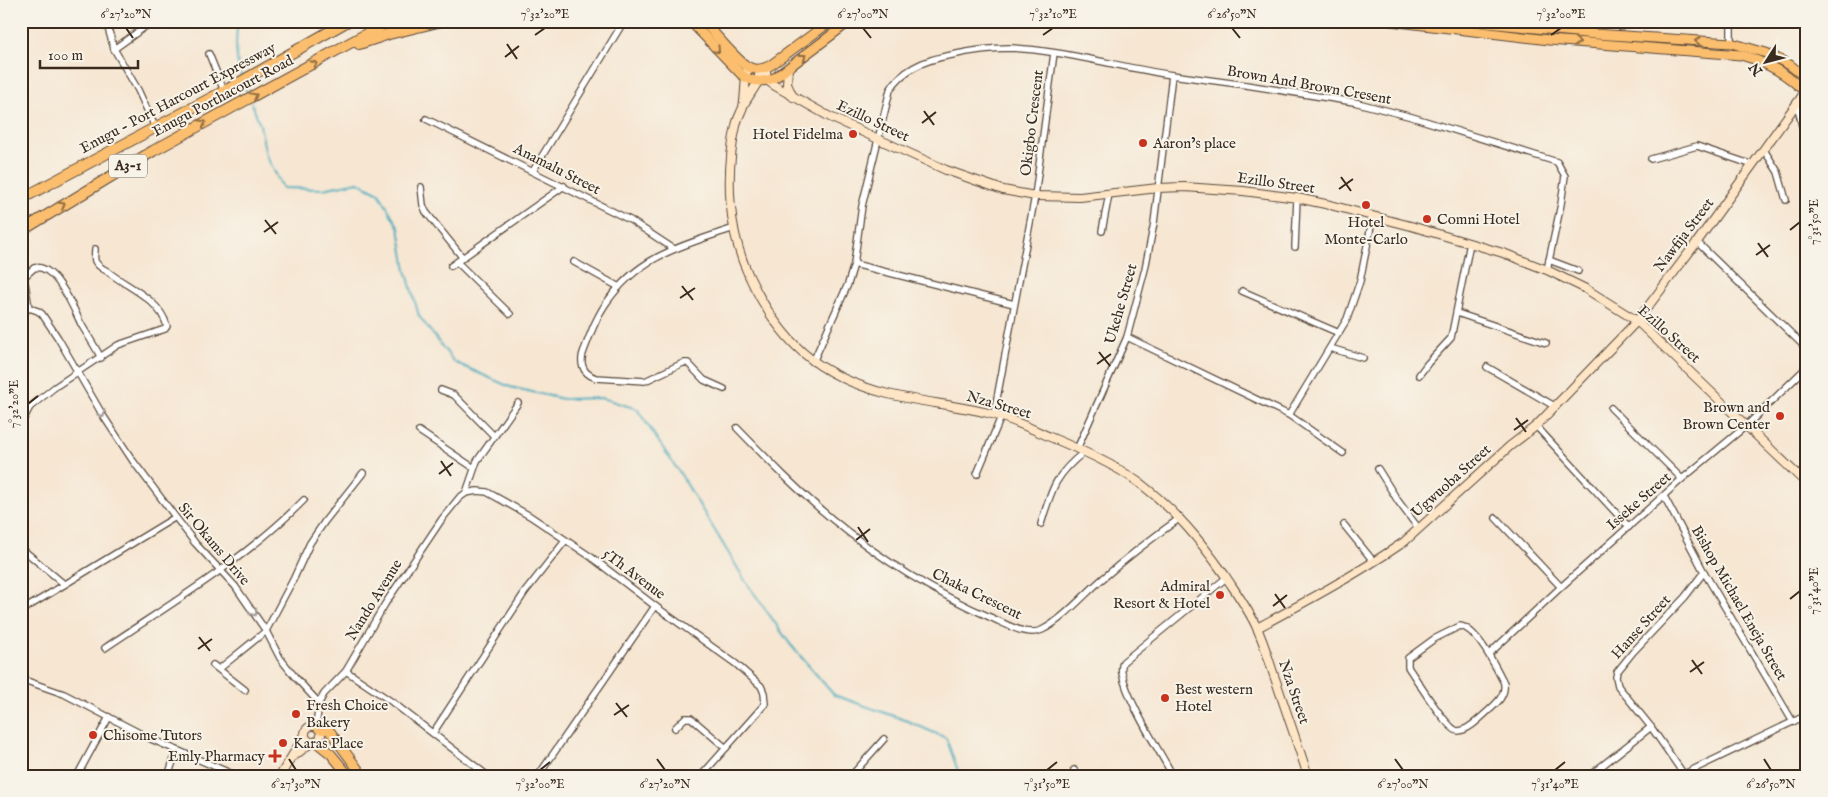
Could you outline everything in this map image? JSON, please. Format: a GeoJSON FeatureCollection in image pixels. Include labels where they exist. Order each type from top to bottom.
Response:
{"type":"FeatureCollection","features":[{"type":"Feature","properties":{"kind":"highway","name":"Enugu - Port Harcourt Expressway"},"geometry":{"type":"LineString","coordinates":[[21,198],[263,70],[348,21]]}},
{"type":"Feature","properties":{"kind":"highway","name":"Enugu Porthacourt Road"},"geometry":{"type":"LineString","coordinates":[[21,231],[153,151],[335,53],[390,21]]}},
{"type":"Feature","properties":{"kind":"highway"},"geometry":{"type":"LineString","coordinates":[[335,53],[389,34],[442,21]]}},
{"type":"Feature","properties":{"kind":"main road"},"geometry":{"type":"LineString","coordinates":[[690,21],[724,58],[745,77],[758,82],[768,81],[788,68],[850,21]]}},
{"type":"Feature","properties":{"kind":"main road"},"geometry":{"type":"LineString","coordinates":[[703,21],[748,66],[762,69],[831,21]]}},
{"type":"Feature","properties":{"kind":"main road"},"geometry":{"type":"LineString","coordinates":[[1390,21],[1549,40],[1741,54],[1779,70],[1806,91]]}},
{"type":"Feature","properties":{"kind":"main road"},"geometry":{"type":"LineString","coordinates":[[1467,21],[1595,34],[1731,43],[1766,53],[1790,66],[1807,80]]}},
{"type":"Feature","properties":{"kind":"main road"},"geometry":{"type":"LineString","coordinates":[[318,727],[330,730],[363,776]]}},
{"type":"Feature","properties":{"kind":"main road"},"geometry":{"type":"LineString","coordinates":[[314,742],[331,754],[349,776]]}},
{"type":"Feature","properties":{"kind":"street"},"geometry":{"type":"LineString","coordinates":[[106,21],[114,49],[138,90],[155,127]]}},
{"type":"Feature","properties":{"kind":"street"},"geometry":{"type":"LineString","coordinates":[[114,49],[153,21]]}},
{"type":"Feature","properties":{"kind":"street"},"geometry":{"type":"LineString","coordinates":[[533,171],[624,21]]}},
{"type":"Feature","properties":{"kind":"street"},"geometry":{"type":"LineString","coordinates":[[1731,21],[1731,43]]}},
{"type":"Feature","properties":{"kind":"street"},"geometry":{"type":"LineString","coordinates":[[813,362],[848,284],[854,264],[862,206],[890,90],[905,74],[922,63],[949,55],[990,48],[1054,53]]}},
{"type":"Feature","properties":{"kind":"street","name":"Okigbo Crescent"},"geometry":{"type":"LineString","coordinates":[[978,474],[997,416],[1014,304],[1035,196],[1054,53],[1131,69],[1172,75]]}},
{"type":"Feature","properties":{"kind":"street"},"geometry":{"type":"LineString","coordinates":[[209,54],[226,90]]}},
{"type":"Feature","properties":{"kind":"street","name":"Nza Street"},"geometry":{"type":"LineString","coordinates":[[748,66],[745,77],[743,106],[736,123],[732,149],[730,179],[734,228],[746,269],[762,303],[785,334],[813,362],[834,374],[888,394],[997,416],[1080,450],[1139,483],[1180,518],[1201,542],[1247,608],[1257,628],[1308,776]]}},
{"type":"Feature","properties":{"kind":"street"},"geometry":{"type":"LineString","coordinates":[[788,68],[787,84],[793,98]]}},
{"type":"Feature","properties":{"kind":"street"},"geometry":{"type":"LineString","coordinates":[[762,69],[768,81]]}},
{"type":"Feature","properties":{"kind":"street"},"geometry":{"type":"LineString","coordinates":[[743,106],[758,82],[762,69]]}},
{"type":"Feature","properties":{"kind":"street"},"geometry":{"type":"LineString","coordinates":[[1158,188],[1172,75]]}},
{"type":"Feature","properties":{"kind":"street","name":"Brown And Brown Cresent"},"geometry":{"type":"LineString","coordinates":[[1172,75],[1354,102],[1412,117],[1557,162],[1565,176],[1561,204],[1546,270]]}},
{"type":"Feature","properties":{"kind":"street","name":"Ezillo Street"},"geometry":{"type":"LineString","coordinates":[[768,81],[793,98],[830,117],[970,180],[1003,190],[1035,196],[1080,197],[1158,188],[1243,191],[1297,198],[1374,216],[1504,253],[1586,289],[1637,321],[1807,484]]}},
{"type":"Feature","properties":{"kind":"street","name":"Nawfija Street"},"geometry":{"type":"LineString","coordinates":[[1637,321],[1697,242],[1806,91]]}},
{"type":"Feature","properties":{"kind":"street"},"geometry":{"type":"LineString","coordinates":[[1798,103],[1802,126],[1807,134]]}},
{"type":"Feature","properties":{"kind":"street","name":"Anamalu Street"},"geometry":{"type":"LineString","coordinates":[[426,119],[630,220],[674,248]]}},
{"type":"Feature","properties":{"kind":"street"},"geometry":{"type":"LineString","coordinates":[[1651,159],[1696,146],[1753,165]]}},
{"type":"Feature","properties":{"kind":"street"},"geometry":{"type":"LineString","coordinates":[[1764,150],[1778,172],[1786,200]]}},
{"type":"Feature","properties":{"kind":"street"},"geometry":{"type":"LineString","coordinates":[[451,266],[564,186]]}},
{"type":"Feature","properties":{"kind":"street"},"geometry":{"type":"LineString","coordinates":[[421,187],[423,205],[426,212],[463,258]]}},
{"type":"Feature","properties":{"kind":"street","name":"Ukehe Street"},"geometry":{"type":"LineString","coordinates":[[1080,450],[1126,337],[1145,269],[1154,223],[1158,188]]}},
{"type":"Feature","properties":{"kind":"street"},"geometry":{"type":"LineString","coordinates":[[1102,231],[1109,194]]}},
{"type":"Feature","properties":{"kind":"street"},"geometry":{"type":"LineString","coordinates":[[1295,247],[1297,198]]}},
{"type":"Feature","properties":{"kind":"street"},"geometry":{"type":"LineString","coordinates":[[1289,415],[1347,319],[1355,299],[1374,216]]}},
{"type":"Feature","properties":{"kind":"street"},"geometry":{"type":"LineString","coordinates":[[724,389],[704,380],[688,363],[683,362],[645,381],[596,378],[589,376],[581,364],[582,355],[597,319],[606,303],[632,273],[674,248],[734,228]]}},
{"type":"Feature","properties":{"kind":"street"},"geometry":{"type":"LineString","coordinates":[[1697,242],[1807,349]]}},
{"type":"Feature","properties":{"kind":"street"},"geometry":{"type":"LineString","coordinates":[[1419,375],[1451,338],[1470,243]]}},
{"type":"Feature","properties":{"kind":"street"},"geometry":{"type":"LineString","coordinates":[[21,424],[30,407],[38,399],[118,345],[166,328],[164,317],[147,298],[96,263],[94,258],[95,249]]}},
{"type":"Feature","properties":{"kind":"street"},"geometry":{"type":"LineString","coordinates":[[1549,260],[1578,271]]}},
{"type":"Feature","properties":{"kind":"street"},"geometry":{"type":"LineString","coordinates":[[457,262],[510,314]]}},
{"type":"Feature","properties":{"kind":"street"},"geometry":{"type":"LineString","coordinates":[[574,262],[619,287]]}},
{"type":"Feature","properties":{"kind":"street"},"geometry":{"type":"LineString","coordinates":[[854,264],[1014,304]]}},
{"type":"Feature","properties":{"kind":"street"},"geometry":{"type":"LineString","coordinates":[[21,315],[29,308],[24,277],[34,268],[41,268],[52,276],[65,292],[101,358]]}},
{"type":"Feature","properties":{"kind":"street"},"geometry":{"type":"LineString","coordinates":[[1242,291],[1339,333]]}},
{"type":"Feature","properties":{"kind":"street","name":"Sir Okams Drive"},"geometry":{"type":"LineString","coordinates":[[29,308],[38,310],[42,314],[61,342],[77,373],[128,454],[174,518],[235,586],[266,631],[280,658],[319,703]]}},
{"type":"Feature","properties":{"kind":"street"},"geometry":{"type":"LineString","coordinates":[[1457,313],[1546,343]]}},
{"type":"Feature","properties":{"kind":"street","name":"Ugwuoba Street"},"geometry":{"type":"LineString","coordinates":[[1257,628],[1374,562],[1419,530],[1510,446],[1536,426],[1556,407],[1597,360],[1637,321]]}},
{"type":"Feature","properties":{"kind":"street"},"geometry":{"type":"LineString","coordinates":[[1126,337],[1289,415],[1343,453]]}},
{"type":"Feature","properties":{"kind":"street"},"geometry":{"type":"LineString","coordinates":[[1330,348],[1363,358]]}},
{"type":"Feature","properties":{"kind":"street"},"geometry":{"type":"LineString","coordinates":[[1487,367],[1556,407]]}},
{"type":"Feature","properties":{"kind":"street","name":"Isseke Street"},"geometry":{"type":"LineString","coordinates":[[1489,654],[1560,587],[1682,479],[1746,426],[1807,368]]}},
{"type":"Feature","properties":{"kind":"street"},"geometry":{"type":"LineString","coordinates":[[442,390],[454,395],[494,436]]}},
{"type":"Feature","properties":{"kind":"street"},"geometry":{"type":"LineString","coordinates":[[466,493],[477,461],[518,403]]}},
{"type":"Feature","properties":{"kind":"street"},"geometry":{"type":"LineString","coordinates":[[1611,408],[1682,479]]}},
{"type":"Feature","properties":{"kind":"street"},"geometry":{"type":"LineString","coordinates":[[1536,426],[1628,527]]}},
{"type":"Feature","properties":{"kind":"street","name":"Chaka Crescent"},"geometry":{"type":"LineString","coordinates":[[737,428],[775,467],[832,519],[878,554],[930,587],[975,611],[1020,630],[1031,632],[1041,630],[1056,620],[1105,576],[1180,518]]}},
{"type":"Feature","properties":{"kind":"street"},"geometry":{"type":"LineString","coordinates":[[419,431],[474,468]]}},
{"type":"Feature","properties":{"kind":"street"},"geometry":{"type":"LineString","coordinates":[[1041,524],[1055,481],[1080,450]]}},
{"type":"Feature","properties":{"kind":"street"},"geometry":{"type":"LineString","coordinates":[[1378,469],[1419,530]]}},
{"type":"Feature","properties":{"kind":"street"},"geometry":{"type":"LineString","coordinates":[[219,670],[266,631],[310,543],[325,520],[363,473]]}},
{"type":"Feature","properties":{"kind":"street","name":"5Th Avenue"},"geometry":{"type":"LineString","coordinates":[[466,493],[478,491],[493,496],[530,516],[564,541],[591,557],[736,664],[761,686],[765,704],[726,748]]}},
{"type":"Feature","properties":{"kind":"street","name":"Nando Avenue"},"geometry":{"type":"LineString","coordinates":[[319,703],[324,694],[346,671],[385,604],[428,540],[454,503],[466,493]]}},
{"type":"Feature","properties":{"kind":"street","name":"Bishop Michael Eneja Street"},"geometry":{"type":"LineString","coordinates":[[1664,496],[1704,572],[1793,722]]}},
{"type":"Feature","properties":{"kind":"street"},"geometry":{"type":"LineString","coordinates":[[105,648],[221,570],[282,522],[304,500]]}},
{"type":"Feature","properties":{"kind":"street"},"geometry":{"type":"LineString","coordinates":[[21,611],[174,518]]}},
{"type":"Feature","properties":{"kind":"street"},"geometry":{"type":"LineString","coordinates":[[1496,518],[1539,562],[1560,587]]}},
{"type":"Feature","properties":{"kind":"street"},"geometry":{"type":"LineString","coordinates":[[1344,525],[1374,562]]}},
{"type":"Feature","properties":{"kind":"street"},"geometry":{"type":"LineString","coordinates":[[433,733],[525,592],[564,541]]}},
{"type":"Feature","properties":{"kind":"street"},"geometry":{"type":"LineString","coordinates":[[21,548],[64,584]]}},
{"type":"Feature","properties":{"kind":"street","name":"Hanse Street"},"geometry":{"type":"LineString","coordinates":[[1684,775],[1616,681],[1617,672],[1685,597],[1704,572]]}},
{"type":"Feature","properties":{"kind":"street"},"geometry":{"type":"LineString","coordinates":[[1173,776],[1129,693],[1122,673],[1123,662],[1226,578]]}},
{"type":"Feature","properties":{"kind":"street"},"geometry":{"type":"LineString","coordinates":[[538,776],[655,606]]}},
{"type":"Feature","properties":{"kind":"street"},"geometry":{"type":"LineString","coordinates":[[1460,626],[1469,631],[1489,654],[1504,683],[1503,694],[1494,705],[1472,724],[1465,729],[1457,731],[1442,716],[1429,698],[1408,666],[1408,658],[1434,639],[1460,626]]}},
{"type":"Feature","properties":{"kind":"street"},"geometry":{"type":"LineString","coordinates":[[213,665],[245,690]]}},
{"type":"Feature","properties":{"kind":"street"},"geometry":{"type":"LineString","coordinates":[[346,671],[358,677],[488,776]]}},
{"type":"Feature","properties":{"kind":"street"},"geometry":{"type":"LineString","coordinates":[[21,679],[64,694],[151,739],[237,776]]}},
{"type":"Feature","properties":{"kind":"street"},"geometry":{"type":"LineString","coordinates":[[290,758],[321,736],[318,727],[319,703]]}},
{"type":"Feature","properties":{"kind":"street"},"geometry":{"type":"LineString","coordinates":[[1684,775],[1807,715]]}},
{"type":"Feature","properties":{"kind":"street"},"geometry":{"type":"LineString","coordinates":[[77,776],[110,717]]}},
{"type":"Feature","properties":{"kind":"street"},"geometry":{"type":"LineString","coordinates":[[675,728],[685,718],[691,718],[726,748],[701,776]]}},
{"type":"Feature","properties":{"kind":"street"},"geometry":{"type":"LineString","coordinates":[[280,776],[308,726],[318,727]]}},
{"type":"Feature","properties":{"kind":"street"},"geometry":{"type":"LineString","coordinates":[[1589,776],[1651,727]]}},
{"type":"Feature","properties":{"kind":"street"},"geometry":{"type":"LineString","coordinates":[[304,736],[308,741],[314,742]]}},
{"type":"Feature","properties":{"kind":"street"},"geometry":{"type":"LineString","coordinates":[[851,776],[884,739]]}},
{"type":"Feature","properties":{"kind":"street"},"geometry":{"type":"LineString","coordinates":[[168,776],[177,750]]}},
{"type":"Feature","properties":{"kind":"waterway"},"geometry":{"type":"LineString","coordinates":[[238,21],[236,50],[242,78]]}},
{"type":"Feature","properties":{"kind":"waterway"},"geometry":{"type":"LineString","coordinates":[[244,85],[248,95]]}},
{"type":"Feature","properties":{"kind":"waterway"},"geometry":{"type":"LineString","coordinates":[[251,101],[260,125],[266,155],[283,188],[323,189],[358,182],[379,193],[399,228],[406,270],[419,316],[454,362],[510,387],[563,399],[602,398],[637,409],[683,478],[746,582],[790,644],[834,695],[905,720],[946,738],[960,776]]}},
{"type":"Feature","properties":{"kind":"place","name":"Hotel Fidelma"},"geometry":{"type":"Point","coordinates":[853,134]}},
{"type":"Feature","properties":{"kind":"place","name":"Aaron’s place"},"geometry":{"type":"Point","coordinates":[1143,143]}},
{"type":"Feature","properties":{"kind":"place","name":"Hotel Monte-Carlo"},"geometry":{"type":"Point","coordinates":[1366,205]}},
{"type":"Feature","properties":{"kind":"place","name":"Comni Hotel"},"geometry":{"type":"Point","coordinates":[1427,219]}},
{"type":"Feature","properties":{"kind":"place","name":"Brown and Brown Center"},"geometry":{"type":"Point","coordinates":[1780,416]}},
{"type":"Feature","properties":{"kind":"place","name":"Admiral Resort & Hotel"},"geometry":{"type":"Point","coordinates":[1220,595]}},
{"type":"Feature","properties":{"kind":"place","name":"Best western Hotel"},"geometry":{"type":"Point","coordinates":[1165,698]}},
{"type":"Feature","properties":{"kind":"place","name":"Fresh Choice Bakery"},"geometry":{"type":"Point","coordinates":[296,714]}},
{"type":"Feature","properties":{"kind":"place","name":"Chisome Tutors"},"geometry":{"type":"Point","coordinates":[93,735]}},
{"type":"Feature","properties":{"kind":"place","name":"Karas Place"},"geometry":{"type":"Point","coordinates":[283,743]}},
{"type":"Feature","properties":{"kind":"place","name":"Emly Pharmacy"},"geometry":{"type":"Point","coordinates":[275,756]}}]}
